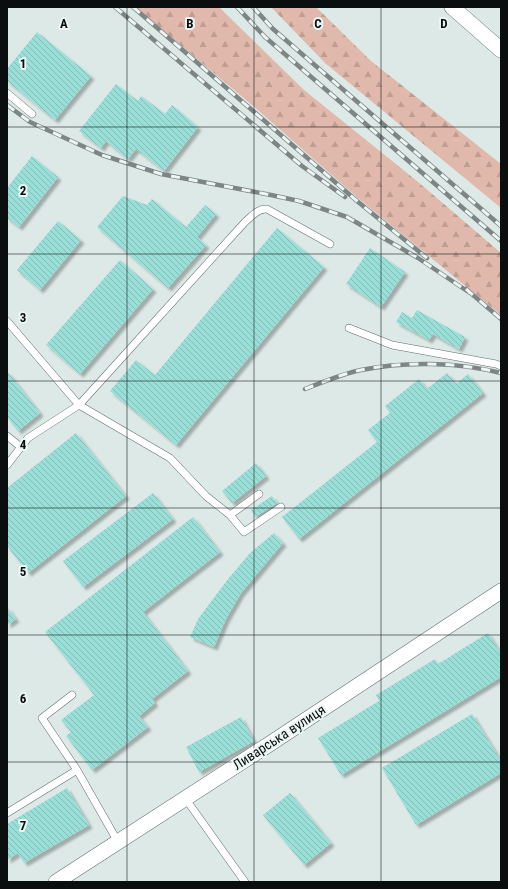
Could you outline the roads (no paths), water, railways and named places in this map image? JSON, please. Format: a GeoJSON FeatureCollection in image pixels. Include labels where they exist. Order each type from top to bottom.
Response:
{"type":"FeatureCollection","features":[{"type":"Feature","properties":{"kind":"street"},"geometry":{"type":"LineString","coordinates":[[452,7],[501,50]]}},
{"type":"Feature","properties":{"kind":"street","name":"Ливарська вулиця"},"geometry":{"type":"LineString","coordinates":[[56,882],[501,591]]}},
{"type":"Feature","properties":{"kind":"lane"},"geometry":{"type":"LineString","coordinates":[[7,93],[32,114]]}},
{"type":"Feature","properties":{"kind":"lane"},"geometry":{"type":"LineString","coordinates":[[7,465],[28,438],[79,405],[245,222],[257,211],[262,209],[271,211],[330,244]]}},
{"type":"Feature","properties":{"kind":"lane"},"geometry":{"type":"LineString","coordinates":[[7,321],[79,405],[170,458],[206,496],[230,515],[244,532],[281,507]]}},
{"type":"Feature","properties":{"kind":"lane"},"geometry":{"type":"LineString","coordinates":[[349,328],[392,345],[501,366]]}},
{"type":"Feature","properties":{"kind":"lane"},"geometry":{"type":"LineString","coordinates":[[7,436],[21,447]]}},
{"type":"Feature","properties":{"kind":"lane"},"geometry":{"type":"LineString","coordinates":[[230,515],[259,494]]}},
{"type":"Feature","properties":{"kind":"lane"},"geometry":{"type":"LineString","coordinates":[[72,694],[42,718],[77,770],[118,842]]}},
{"type":"Feature","properties":{"kind":"lane"},"geometry":{"type":"LineString","coordinates":[[7,813],[77,770]]}},
{"type":"Feature","properties":{"kind":"lane"},"geometry":{"type":"LineString","coordinates":[[186,798],[245,882]]}},
{"type":"Feature","properties":{"kind":"railway"},"geometry":{"type":"LineString","coordinates":[[115,7],[302,166],[345,197]]}},
{"type":"Feature","properties":{"kind":"railway"},"geometry":{"type":"LineString","coordinates":[[133,7],[357,201],[427,258]]}},
{"type":"Feature","properties":{"kind":"railway"},"geometry":{"type":"LineString","coordinates":[[237,7],[265,37],[501,241]]}},
{"type":"Feature","properties":{"kind":"railway"},"geometry":{"type":"LineString","coordinates":[[253,7],[273,29],[501,226]]}},
{"type":"Feature","properties":{"kind":"railway"},"geometry":{"type":"LineString","coordinates":[[7,105],[30,122],[102,155],[161,174],[299,201],[347,217],[418,258],[470,293]]}},
{"type":"Feature","properties":{"kind":"railway"},"geometry":{"type":"LineString","coordinates":[[466,289],[501,319]]}},
{"type":"Feature","properties":{"kind":"railway"},"geometry":{"type":"LineString","coordinates":[[305,389],[333,378],[361,370],[395,365],[449,365],[484,369],[501,373]]}}]}
